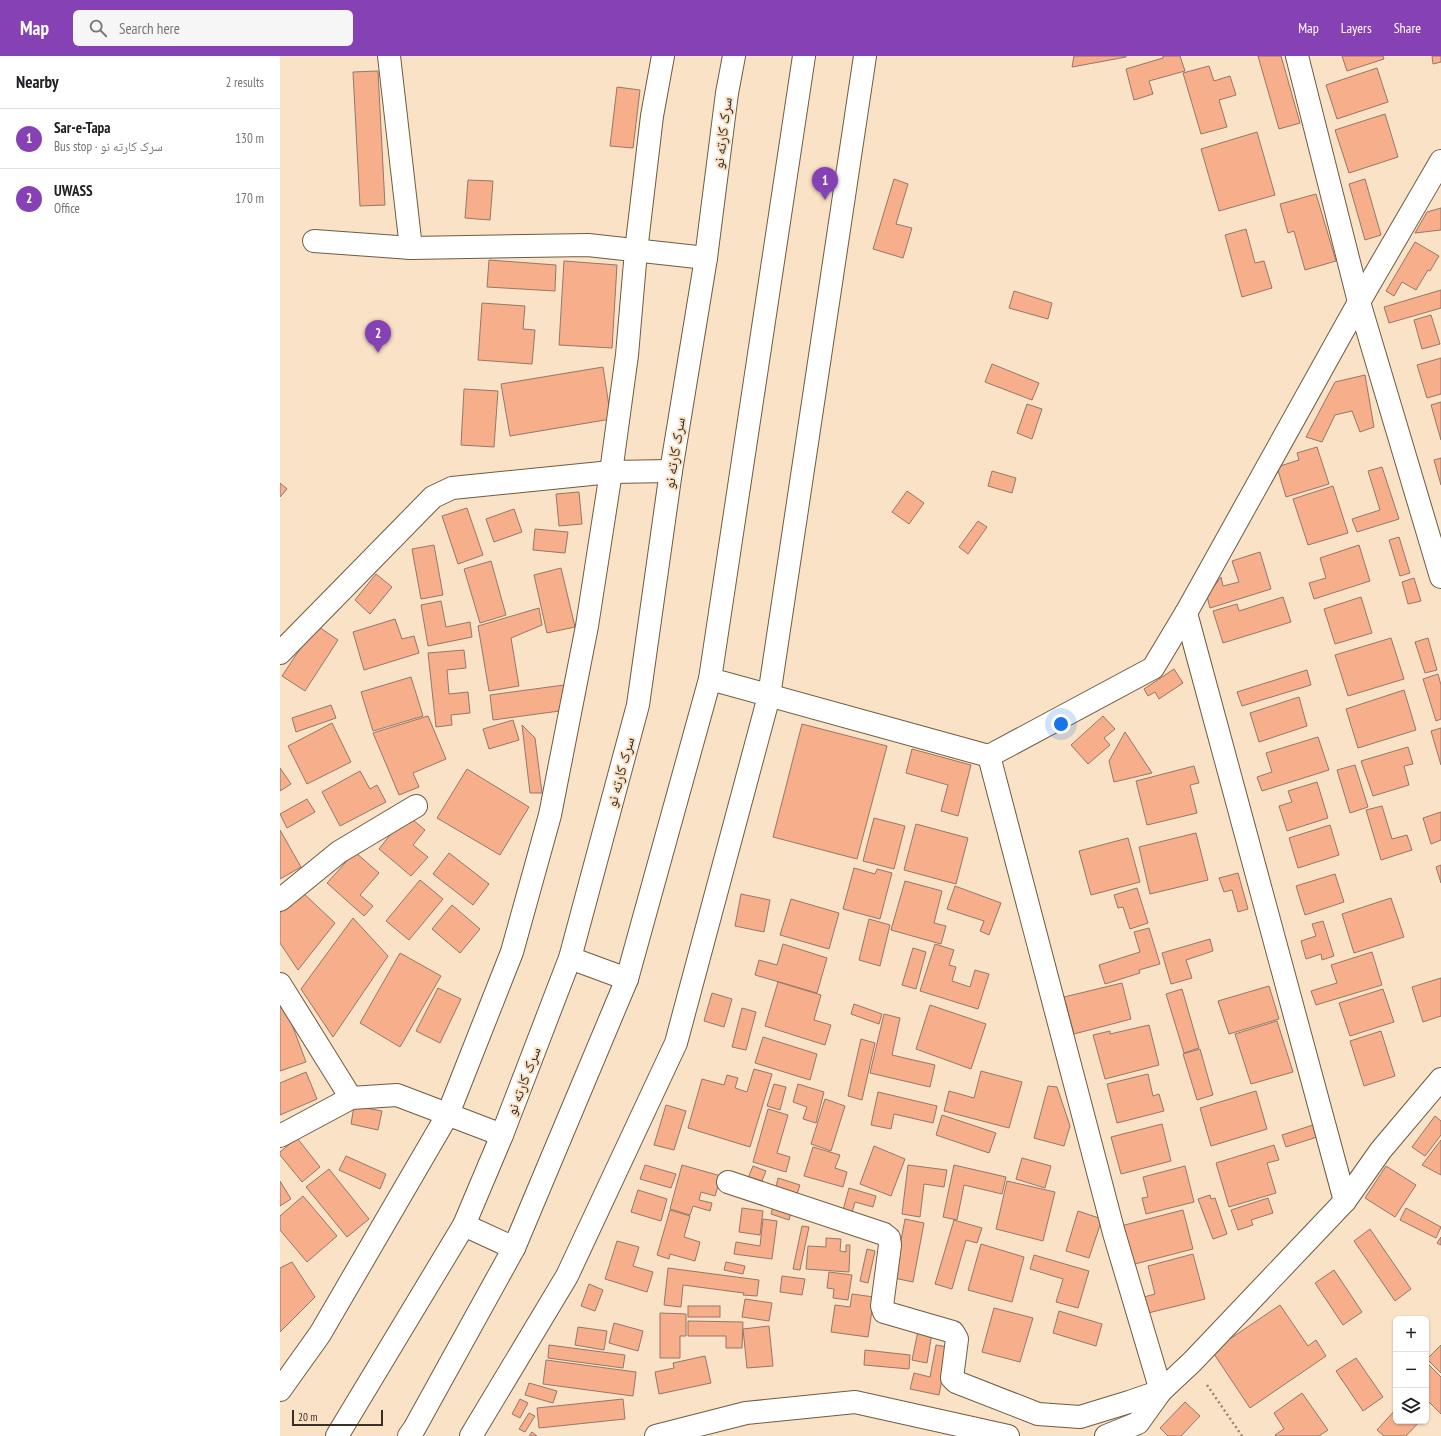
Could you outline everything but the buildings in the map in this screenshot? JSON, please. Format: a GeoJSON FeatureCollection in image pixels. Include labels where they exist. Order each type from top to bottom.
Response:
{"type":"FeatureCollection","features":[{"type":"Feature","properties":{"kind":"main road"},"geometry":{"type":"LineString","coordinates":[[389,56],[411,248]]}},
{"type":"Feature","properties":{"kind":"main road"},"geometry":{"type":"LineString","coordinates":[[280,1390],[320,1334],[448,1114],[512,952],[550,815],[587,626],[611,472],[627,355],[636,251],[652,116],[663,56]]}},
{"type":"Feature","properties":{"kind":"main road","name":"سرک کارته نو"},"geometry":{"type":"LineString","coordinates":[[337,1436],[464,1225],[502,1135],[570,958],[638,705],[671,471],[706,258],[727,93],[734,56]]}},
{"type":"Feature","properties":{"kind":"main road"},"geometry":{"type":"LineString","coordinates":[[409,1436],[514,1248],[627,979],[710,679],[804,56]]}},
{"type":"Feature","properties":{"kind":"main road"},"geometry":{"type":"LineString","coordinates":[[471,1436],[567,1276],[676,1043],[768,696],[865,56]]}},
{"type":"Feature","properties":{"kind":"main road"},"geometry":{"type":"LineString","coordinates":[[1297,56],[1359,302],[1441,577]]}},
{"type":"Feature","properties":{"kind":"main road"},"geometry":{"type":"LineString","coordinates":[[710,679],[989,756],[1153,668],[1186,613],[1359,302],[1441,162]]}},
{"type":"Feature","properties":{"kind":"main road"},"geometry":{"type":"LineString","coordinates":[[314,241],[411,248],[588,246],[706,258]]}},
{"type":"Feature","properties":{"kind":"main road"},"geometry":{"type":"LineString","coordinates":[[280,653],[433,496],[452,488],[611,472],[671,471]]}},
{"type":"Feature","properties":{"kind":"main road"},"geometry":{"type":"LineString","coordinates":[[1186,613],[1345,1201]]}},
{"type":"Feature","properties":{"kind":"main road"},"geometry":{"type":"LineString","coordinates":[[989,756],[1114,1233],[1161,1390]]}},
{"type":"Feature","properties":{"kind":"main road"},"geometry":{"type":"LineString","coordinates":[[280,900],[339,852],[416,806]]}},
{"type":"Feature","properties":{"kind":"main road"},"geometry":{"type":"LineString","coordinates":[[570,958],[627,979]]}},
{"type":"Feature","properties":{"kind":"main road"},"geometry":{"type":"LineString","coordinates":[[280,984],[351,1098]]}},
{"type":"Feature","properties":{"kind":"main road"},"geometry":{"type":"LineString","coordinates":[[1106,1436],[1138,1423],[1161,1390],[1192,1362],[1345,1201],[1381,1150],[1441,1079]]}},
{"type":"Feature","properties":{"kind":"main road"},"geometry":{"type":"LineString","coordinates":[[280,1136],[351,1098],[397,1095],[502,1135]]}},
{"type":"Feature","properties":{"kind":"main road"},"geometry":{"type":"LineString","coordinates":[[728,1182],[884,1234],[889,1238],[890,1245],[882,1306],[884,1312],[953,1332],[957,1339],[952,1378],[956,1382],[1038,1414],[1080,1417],[1129,1402],[1161,1390]]}},
{"type":"Feature","properties":{"kind":"main road"},"geometry":{"type":"LineString","coordinates":[[464,1225],[514,1248]]}},
{"type":"Feature","properties":{"kind":"main road"},"geometry":{"type":"LineString","coordinates":[[656,1436],[746,1413],[855,1402],[1008,1436]]}},
{"type":"Feature","properties":{"kind":"path"},"geometry":{"type":"LineString","coordinates":[[1192,1362],[1242,1436]]}},
{"type":"Feature","properties":{"kind":"place","name":"Sar-e-Tapa"},"geometry":{"type":"Point","coordinates":[825,200]}},
{"type":"Feature","properties":{"kind":"place","name":"UWASS"},"geometry":{"type":"Point","coordinates":[378,353]}}]}
